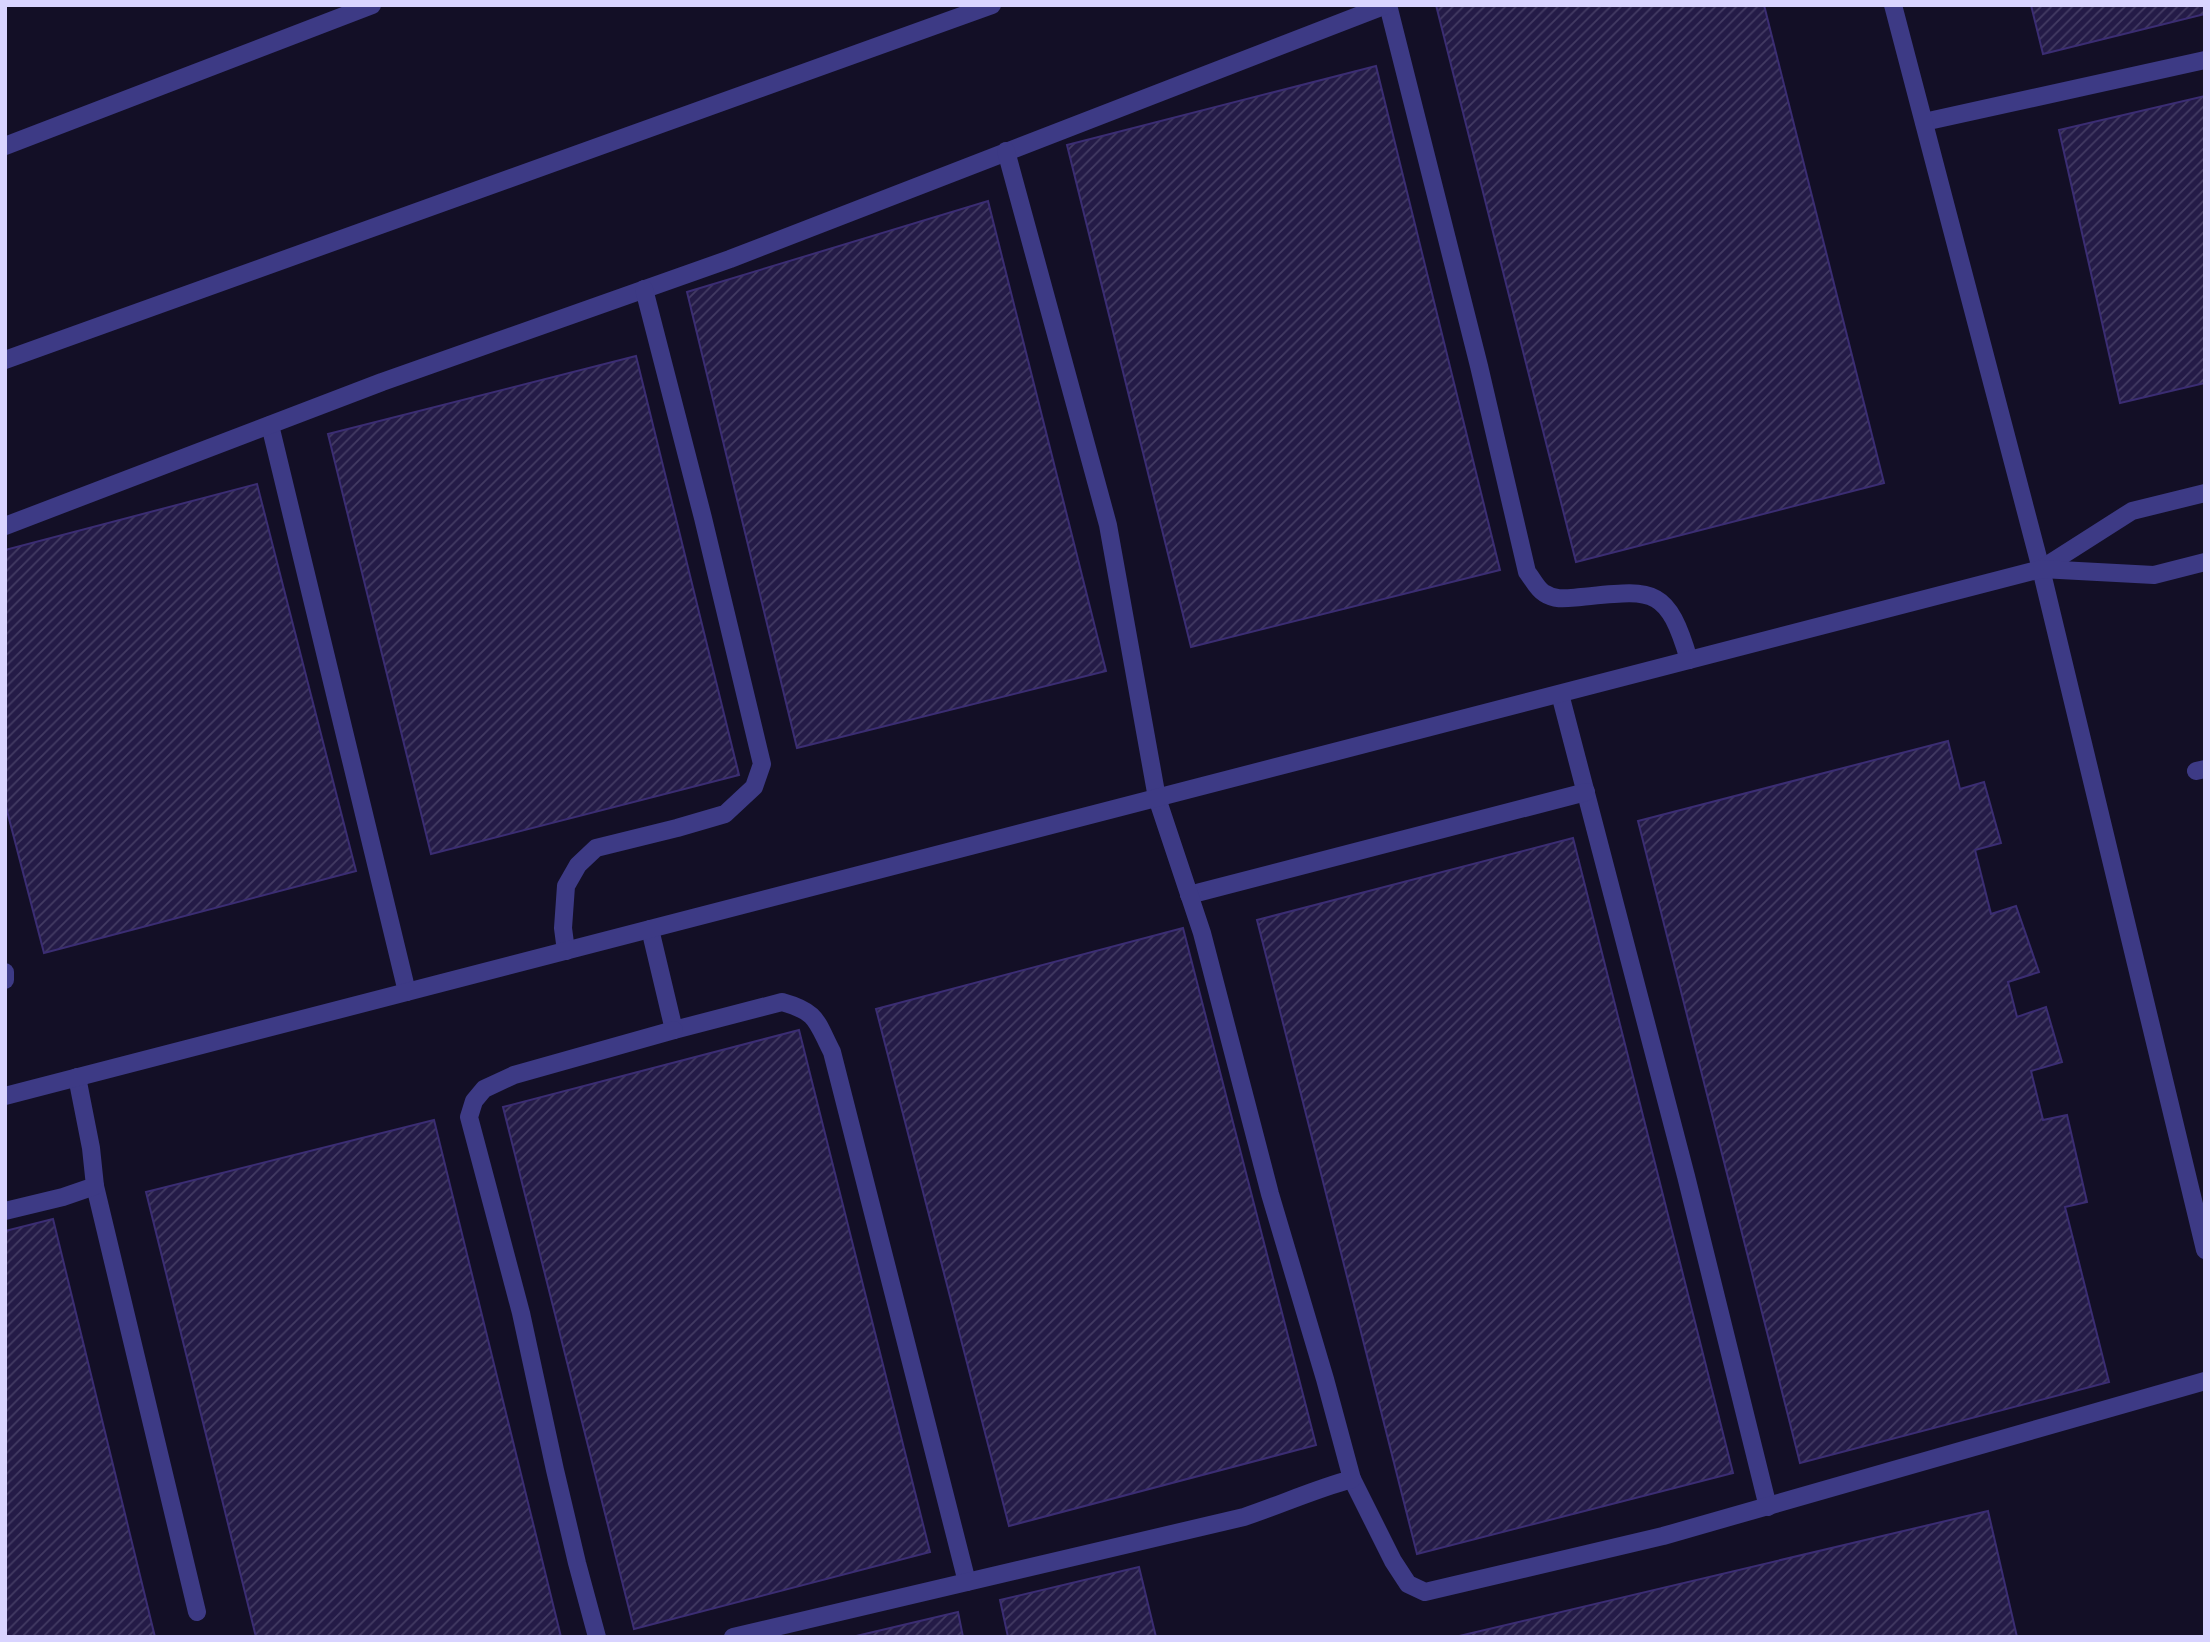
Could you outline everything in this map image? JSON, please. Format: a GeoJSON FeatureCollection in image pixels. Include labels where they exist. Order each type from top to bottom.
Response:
{"type":"FeatureCollection","features":[{"type":"Feature","properties":{"kind":"street"},"geometry":{"type":"LineString","coordinates":[[5,146],[372,5]]}},
{"type":"Feature","properties":{"kind":"street"},"geometry":{"type":"LineString","coordinates":[[5,360],[992,5]]}},
{"type":"Feature","properties":{"kind":"street"},"geometry":{"type":"LineString","coordinates":[[5,527],[382,382],[730,259],[1387,5],[1479,366],[1527,572],[1541,592],[1558,599],[1621,592],[1649,595],[1665,604],[1679,627],[1689,660]]}},
{"type":"Feature","properties":{"kind":"street"},"geometry":{"type":"LineString","coordinates":[[1894,5],[2041,569],[2205,1250]]}},
{"type":"Feature","properties":{"kind":"street"},"geometry":{"type":"LineString","coordinates":[[1924,122],[2205,60]]}},
{"type":"Feature","properties":{"kind":"street"},"geometry":{"type":"LineString","coordinates":[[1006,151],[1108,525],[1157,798],[1202,933],[1270,1194],[1352,1479],[1393,1561],[1408,1584],[1425,1592],[1663,1536],[2205,1381]]}},
{"type":"Feature","properties":{"kind":"street"},"geometry":{"type":"LineString","coordinates":[[566,951],[563,928],[566,886],[578,865],[596,848],[725,814],[754,787],[762,764],[710,544],[644,289]]}},
{"type":"Feature","properties":{"kind":"street"},"geometry":{"type":"LineString","coordinates":[[270,425],[407,992]]}},
{"type":"Feature","properties":{"kind":"street"},"geometry":{"type":"LineString","coordinates":[[2041,569],[2132,511],[2205,493]]}},
{"type":"Feature","properties":{"kind":"street"},"geometry":{"type":"LineString","coordinates":[[5,1096],[2041,569],[2154,575],[2205,562]]}},
{"type":"Feature","properties":{"kind":"street"},"geometry":{"type":"LineString","coordinates":[[1560,694],[1686,1176],[1768,1507]]}},
{"type":"Feature","properties":{"kind":"street"},"geometry":{"type":"LineString","coordinates":[[1189,895],[1586,792]]}},
{"type":"Feature","properties":{"kind":"street"},"geometry":{"type":"LineString","coordinates":[[650,929],[674,1030]]}},
{"type":"Feature","properties":{"kind":"street"},"geometry":{"type":"LineString","coordinates":[[5,972],[5,980]]}},
{"type":"Feature","properties":{"kind":"street"},"geometry":{"type":"LineString","coordinates":[[597,1637],[555,1471],[522,1313],[469,1117],[474,1101],[484,1089],[514,1075],[782,1002],[814,1016],[832,1052],[967,1583]]}},
{"type":"Feature","properties":{"kind":"street"},"geometry":{"type":"LineString","coordinates":[[77,1077],[91,1148],[95,1186],[197,1612]]}},
{"type":"Feature","properties":{"kind":"street"},"geometry":{"type":"LineString","coordinates":[[5,1212],[95,1186]]}},
{"type":"Feature","properties":{"kind":"street"},"geometry":{"type":"LineString","coordinates":[[733,1637],[1244,1517],[1322,1487],[1352,1479]]}},
{"type":"Feature","properties":{"kind":"building"},"geometry":{"type":"Polygon","coordinates":[[[1436,5],[1764,5],[1884,483],[1576,562],[1436,5]]]}},
{"type":"Feature","properties":{"kind":"building"},"geometry":{"type":"Polygon","coordinates":[[[2031,5],[2205,5],[2205,14],[2043,54],[2031,5]]]}},
{"type":"Feature","properties":{"kind":"building"},"geometry":{"type":"Polygon","coordinates":[[[1376,66],[1500,570],[1191,647],[1067,145],[1376,66]]]}},
{"type":"Feature","properties":{"kind":"building"},"geometry":{"type":"Polygon","coordinates":[[[2205,96],[2205,383],[2120,403],[2059,130],[2205,96]]]}},
{"type":"Feature","properties":{"kind":"building"},"geometry":{"type":"Polygon","coordinates":[[[988,201],[1106,671],[797,748],[687,292],[988,201]]]}},
{"type":"Feature","properties":{"kind":"building"},"geometry":{"type":"Polygon","coordinates":[[[636,356],[739,775],[431,854],[328,434],[636,356]]]}},
{"type":"Feature","properties":{"kind":"building"},"geometry":{"type":"Polygon","coordinates":[[[257,484],[356,871],[44,953],[5,803],[5,550],[257,484]]]}},
{"type":"Feature","properties":{"kind":"building"},"geometry":{"type":"Polygon","coordinates":[[[1948,741],[1960,789],[1984,782],[2001,843],[1975,850],[1991,914],[2016,906],[2039,972],[2008,982],[2017,1017],[2046,1007],[2062,1062],[2031,1071],[2043,1120],[2067,1115],[2087,1202],[2065,1207],[2109,1382],[1800,1463],[1638,821],[1948,741]]]}},
{"type":"Feature","properties":{"kind":"building"},"geometry":{"type":"Polygon","coordinates":[[[1573,838],[1733,1473],[1417,1554],[1257,920],[1573,838]]]}},
{"type":"Feature","properties":{"kind":"building"},"geometry":{"type":"Polygon","coordinates":[[[1183,928],[1316,1445],[1009,1526],[876,1009],[1183,928]]]}},
{"type":"Feature","properties":{"kind":"building"},"geometry":{"type":"Polygon","coordinates":[[[799,1030],[930,1552],[634,1629],[503,1107],[799,1030]]]}},
{"type":"Feature","properties":{"kind":"building"},"geometry":{"type":"Polygon","coordinates":[[[434,1120],[561,1637],[256,1637],[146,1192],[434,1120]]]}},
{"type":"Feature","properties":{"kind":"building"},"geometry":{"type":"Polygon","coordinates":[[[53,1219],[155,1637],[5,1637],[5,1231],[53,1219]]]}},
{"type":"Feature","properties":{"kind":"building"},"geometry":{"type":"Polygon","coordinates":[[[1988,1511],[2017,1637],[1455,1637],[1988,1511]]]}},
{"type":"Feature","properties":{"kind":"building"},"geometry":{"type":"Polygon","coordinates":[[[1139,1567],[1156,1637],[1008,1637],[1000,1600],[1139,1567]]]}},
{"type":"Feature","properties":{"kind":"building"},"geometry":{"type":"Polygon","coordinates":[[[958,1612],[963,1637],[852,1637],[958,1612]]]}}]}
